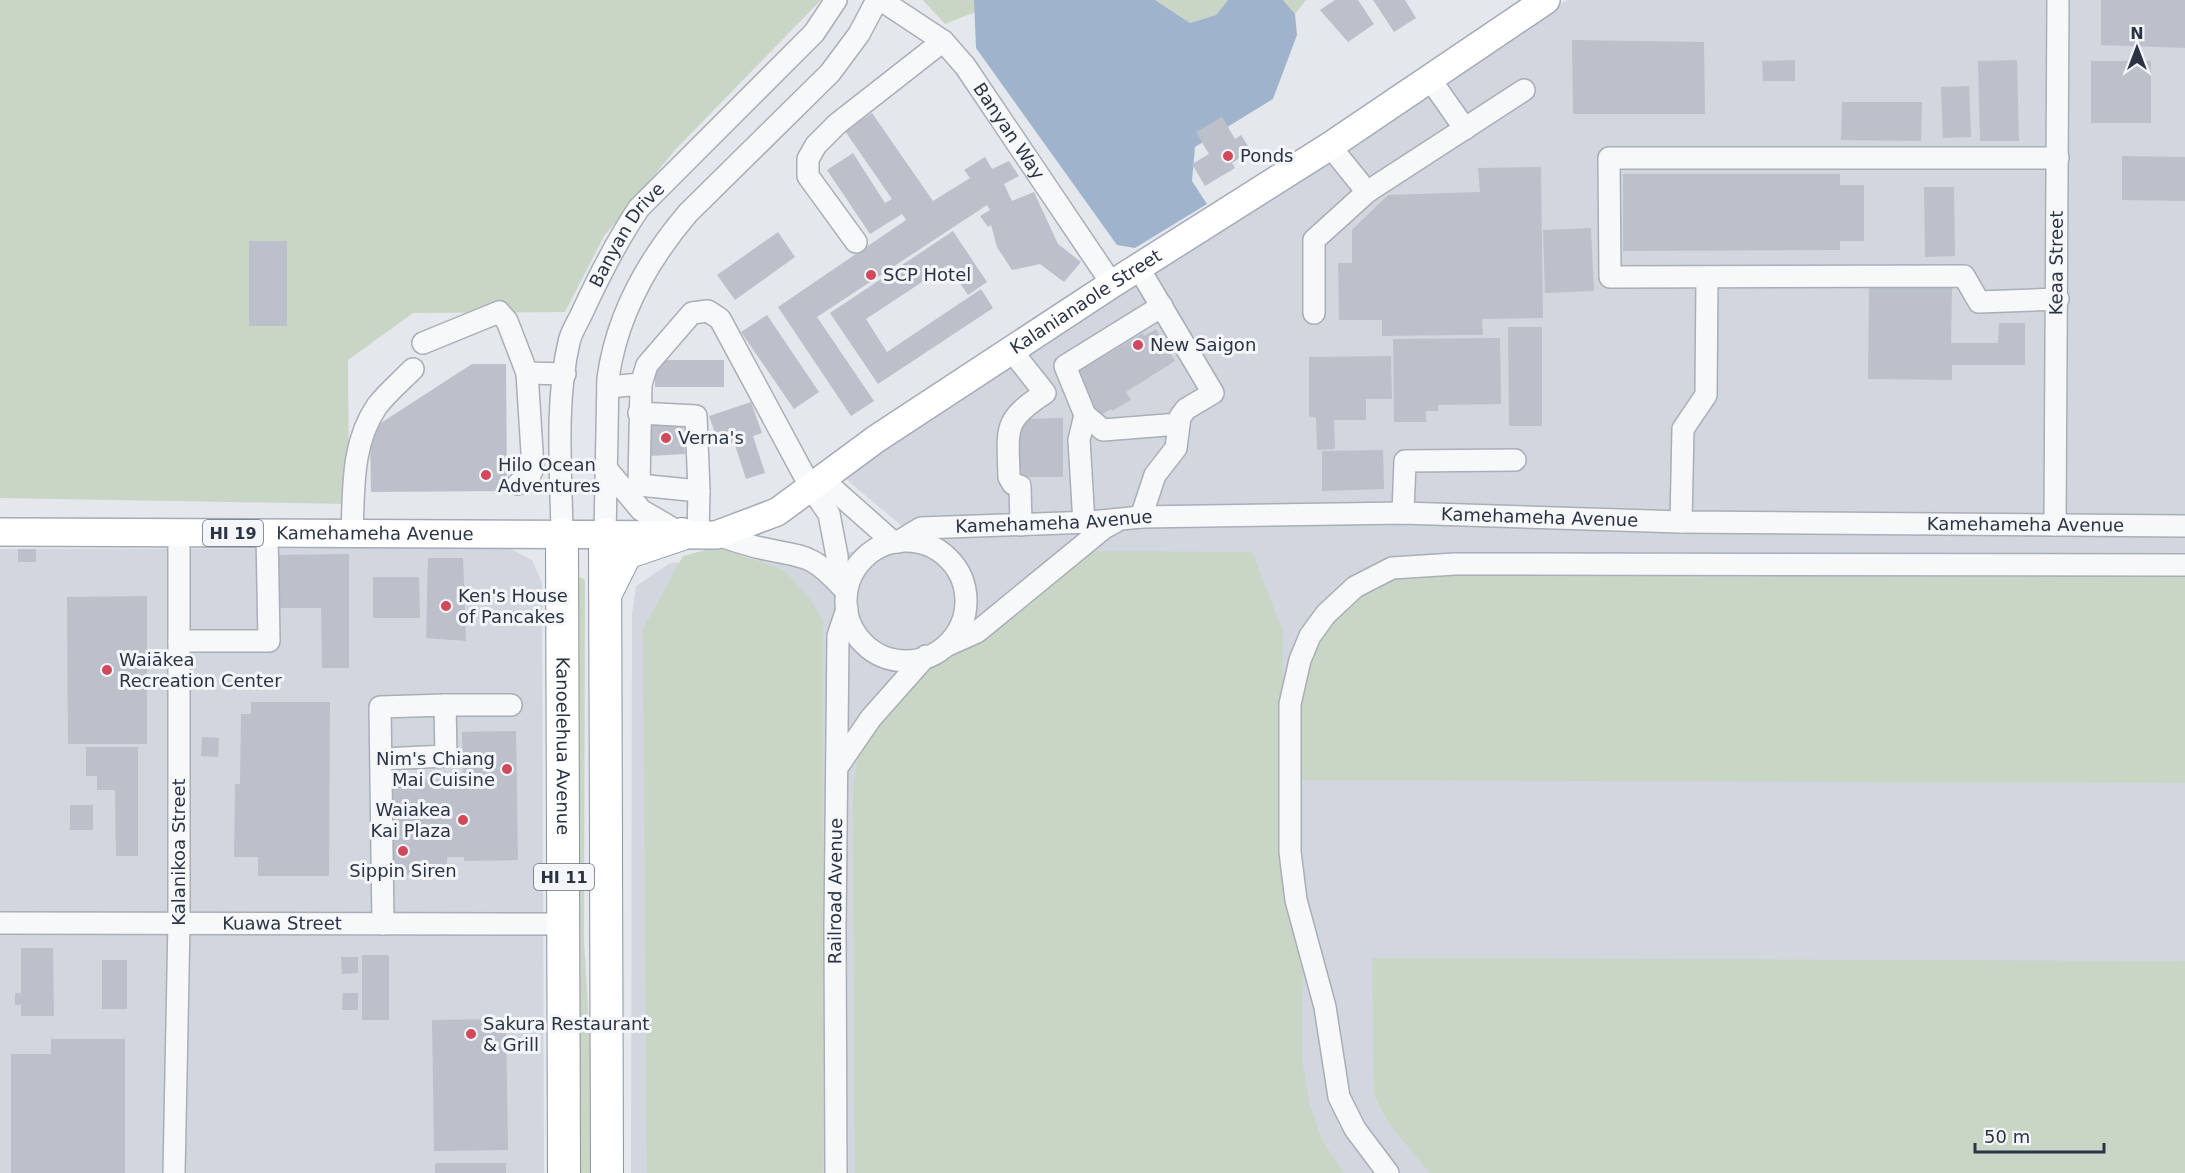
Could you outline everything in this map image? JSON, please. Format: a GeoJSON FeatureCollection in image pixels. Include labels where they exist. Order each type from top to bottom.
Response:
{"type":"FeatureCollection","features":[{"type":"Feature","properties":{"kind":"highway","name":"Kanoelehua Avenue"},"geometry":{"type":"LineString","coordinates":[[562,534],[564,1173]]}},
{"type":"Feature","properties":{"kind":"highway","name":"HI 11"},"geometry":{"type":"LineString","coordinates":[[605,534],[607,1173]]}},
{"type":"Feature","properties":{"kind":"highway"},"geometry":{"type":"LineString","coordinates":[[606,596],[614,572],[626,553],[699,534]]}},
{"type":"Feature","properties":{"kind":"main road","name":"Kalanianaole Street"},"geometry":{"type":"LineString","coordinates":[[605,534],[699,534],[768,516],[876,439],[1138,267],[1330,147],[1546,0]]}},
{"type":"Feature","properties":{"kind":"main road","name":"Kamehameha Avenue"},"geometry":{"type":"LineString","coordinates":[[0,532],[605,534]]}},
{"type":"Feature","properties":{"kind":"street","name":"Banyan Drive"},"geometry":{"type":"LineString","coordinates":[[562,534],[565,374],[569,340],[594,284],[622,233],[639,208],[814,33],[836,0]]}},
{"type":"Feature","properties":{"kind":"street","name":"Banyan Drive"},"geometry":{"type":"LineString","coordinates":[[605,534],[605,467],[611,354],[629,303],[655,255],[688,213],[830,73],[879,0]]}},
{"type":"Feature","properties":{"kind":"street","name":"Banyan Way"},"geometry":{"type":"LineString","coordinates":[[879,0],[943,41],[965,66],[1112,284]]}},
{"type":"Feature","properties":{"kind":"street","name":"Keaa Street"},"geometry":{"type":"LineString","coordinates":[[2055,525],[2058,0]]}},
{"type":"Feature","properties":{"kind":"street"},"geometry":{"type":"LineString","coordinates":[[856,242],[808,176],[808,159],[816,145],[837,124],[943,41]]}},
{"type":"Feature","properties":{"kind":"street"},"geometry":{"type":"LineString","coordinates":[[1430,79],[1465,129]]}},
{"type":"Feature","properties":{"kind":"street"},"geometry":{"type":"LineString","coordinates":[[1314,313],[1314,240],[1367,192],[1524,90]]}},
{"type":"Feature","properties":{"kind":"street"},"geometry":{"type":"LineString","coordinates":[[1330,147],[1367,192]]}},
{"type":"Feature","properties":{"kind":"street"},"geometry":{"type":"LineString","coordinates":[[2058,158],[1609,159],[1610,277],[1964,276],[1979,302],[2058,299]]}},
{"type":"Feature","properties":{"kind":"street"},"geometry":{"type":"LineString","coordinates":[[605,467],[641,510],[699,534],[762,549],[797,554],[823,567],[844,595],[854,631],[864,644],[877,653],[894,659],[912,660],[926,656],[977,632],[1104,528],[1132,517],[1155,475],[1176,448],[1179,424],[1186,409],[1213,393],[1138,267]]}},
{"type":"Feature","properties":{"kind":"street"},"geometry":{"type":"LineString","coordinates":[[1681,522],[1683,429],[1706,395],[1707,277]]}},
{"type":"Feature","properties":{"kind":"street"},"geometry":{"type":"LineString","coordinates":[[1021,525],[1020,486],[1013,484],[1009,477],[1010,422],[1019,410],[1045,393],[1065,366],[1162,306]]}},
{"type":"Feature","properties":{"kind":"street"},"geometry":{"type":"LineString","coordinates":[[699,491],[639,485],[639,413],[641,384],[647,365],[692,313],[708,311],[720,319],[816,483],[896,542]]}},
{"type":"Feature","properties":{"kind":"street"},"geometry":{"type":"LineString","coordinates":[[423,343],[499,312],[507,321],[527,373],[533,468],[530,475],[518,484]]}},
{"type":"Feature","properties":{"kind":"street"},"geometry":{"type":"LineString","coordinates":[[1011,350],[1045,393]]}},
{"type":"Feature","properties":{"kind":"street"},"geometry":{"type":"LineString","coordinates":[[1065,366],[1085,415],[1103,430],[1179,424]]}},
{"type":"Feature","properties":{"kind":"street"},"geometry":{"type":"LineString","coordinates":[[352,533],[355,465],[361,435],[378,406],[413,369]]}},
{"type":"Feature","properties":{"kind":"street"},"geometry":{"type":"LineString","coordinates":[[527,373],[565,374]]}},
{"type":"Feature","properties":{"kind":"street"},"geometry":{"type":"LineString","coordinates":[[608,387],[641,384]]}},
{"type":"Feature","properties":{"kind":"street"},"geometry":{"type":"LineString","coordinates":[[639,413],[696,416],[699,534]]}},
{"type":"Feature","properties":{"kind":"street"},"geometry":{"type":"LineString","coordinates":[[1084,523],[1080,440],[1085,415]]}},
{"type":"Feature","properties":{"kind":"street"},"geometry":{"type":"LineString","coordinates":[[1403,513],[1405,461],[1515,460]]}},
{"type":"Feature","properties":{"kind":"street","name":"Railroad Avenue"},"geometry":{"type":"LineString","coordinates":[[816,483],[829,514],[844,595],[838,636],[835,929],[836,1173]]}},
{"type":"Feature","properties":{"kind":"street","name":"Kamehameha Avenue"},"geometry":{"type":"LineString","coordinates":[[896,542],[921,528],[1084,523],[1132,517],[1403,513],[1681,522],[2185,526]]}},
{"type":"Feature","properties":{"kind":"street","name":"Kalanikoa Street"},"geometry":{"type":"LineString","coordinates":[[174,1173],[179,923],[179,532]]}},
{"type":"Feature","properties":{"kind":"street"},"geometry":{"type":"LineString","coordinates":[[179,641],[269,641],[267,533]]}},
{"type":"Feature","properties":{"kind":"street"},"geometry":{"type":"LineString","coordinates":[[844,595],[855,570],[865,557],[896,542],[925,544],[941,552],[954,564],[963,580],[966,598],[964,616],[957,632],[945,646]]}},
{"type":"Feature","properties":{"kind":"street"},"geometry":{"type":"LineString","coordinates":[[1388,1173],[1354,1129],[1339,1097],[1325,1007],[1296,900],[1290,852],[1290,704],[1300,660],[1311,636],[1326,614],[1355,587],[1392,568],[1455,564],[2185,565]]}},
{"type":"Feature","properties":{"kind":"street"},"geometry":{"type":"LineString","coordinates":[[838,766],[871,718],[926,656]]}},
{"type":"Feature","properties":{"kind":"street"},"geometry":{"type":"LineString","coordinates":[[382,759],[446,756],[445,705]]}},
{"type":"Feature","properties":{"kind":"street"},"geometry":{"type":"LineString","coordinates":[[383,924],[380,707],[511,705]]}},
{"type":"Feature","properties":{"kind":"street","name":"Kuawa Street"},"geometry":{"type":"LineString","coordinates":[[0,923],[564,924]]}},
{"type":"Feature","properties":{"kind":"shaded area"},"geometry":{"type":"Polygon","coordinates":[[[1567,0],[2185,0],[2185,1173],[631,1173],[632,614],[636,586],[670,563],[927,547],[841,475],[1117,292],[1567,0]]]}},
{"type":"Feature","properties":{"kind":"shaded area"},"geometry":{"type":"Polygon","coordinates":[[[509,548],[532,560],[542,583],[544,1173],[0,1173],[0,549],[509,548]]]}},
{"type":"Feature","properties":{"kind":"green space"},"geometry":{"type":"Polygon","coordinates":[[[0,0],[821,0],[675,150],[604,236],[565,312],[413,313],[348,360],[349,504],[0,498],[0,0]]]}},
{"type":"Feature","properties":{"kind":"green space"},"geometry":{"type":"Polygon","coordinates":[[[923,0],[983,0],[983,9],[945,24],[923,0]]]}},
{"type":"Feature","properties":{"kind":"green space"},"geometry":{"type":"Polygon","coordinates":[[[1155,0],[1228,0],[1216,15],[1190,23],[1155,0]]]}},
{"type":"Feature","properties":{"kind":"green space"},"geometry":{"type":"Polygon","coordinates":[[[1283,0],[1306,0],[1295,14],[1283,0]]]}},
{"type":"Feature","properties":{"kind":"green space"},"geometry":{"type":"Polygon","coordinates":[[[717,547],[784,570],[809,598],[823,620],[823,1173],[647,1173],[643,629],[683,556],[717,547]]]}},
{"type":"Feature","properties":{"kind":"green space"},"geometry":{"type":"Polygon","coordinates":[[[1089,551],[1252,552],[1283,632],[1283,708],[1303,961],[1302,1059],[1309,1101],[1322,1140],[1344,1173],[855,1173],[853,786],[858,757],[870,729],[912,682],[1089,551]]]}},
{"type":"Feature","properties":{"kind":"green space"},"geometry":{"type":"Polygon","coordinates":[[[2185,571],[2185,783],[1297,780],[1300,688],[1322,633],[1342,609],[1369,588],[1411,574],[2185,571]]]}},
{"type":"Feature","properties":{"kind":"green space"},"geometry":{"type":"Polygon","coordinates":[[[578,576],[585,580],[584,940],[592,1076],[591,1173],[577,1173],[578,576]]]}},
{"type":"Feature","properties":{"kind":"green space"},"geometry":{"type":"Polygon","coordinates":[[[1372,958],[2185,961],[2185,1173],[1430,1173],[1389,1124],[1374,1095],[1372,958]]]}},
{"type":"Feature","properties":{"kind":"water"},"geometry":{"type":"Polygon","coordinates":[[[974,0],[1155,0],[1190,23],[1216,15],[1228,0],[1283,0],[1295,14],[1297,35],[1273,99],[1195,147],[1192,181],[1207,204],[1135,248],[1117,245],[976,48],[974,0]]]}},
{"type":"Feature","properties":{"kind":"building"},"geometry":{"type":"Polygon","coordinates":[[[1335,0],[1358,0],[1374,24],[1348,42],[1320,10],[1335,0]]]}},
{"type":"Feature","properties":{"kind":"building"},"geometry":{"type":"Polygon","coordinates":[[[1373,0],[1405,0],[1416,18],[1394,32],[1373,0]]]}},
{"type":"Feature","properties":{"kind":"building"},"geometry":{"type":"Polygon","coordinates":[[[2101,0],[2185,0],[2185,48],[2101,45],[2101,0]]]}},
{"type":"Feature","properties":{"kind":"building"},"geometry":{"type":"Polygon","coordinates":[[[1572,40],[1704,42],[1705,114],[1573,114],[1572,40]]]}},
{"type":"Feature","properties":{"kind":"building"},"geometry":{"type":"Polygon","coordinates":[[[1795,60],[1795,81],[1763,81],[1762,61],[1795,60]]]}},
{"type":"Feature","properties":{"kind":"building"},"geometry":{"type":"Polygon","coordinates":[[[2017,60],[2019,141],[1980,141],[1978,61],[2017,60]]]}},
{"type":"Feature","properties":{"kind":"building"},"geometry":{"type":"Polygon","coordinates":[[[2091,61],[2151,61],[2151,123],[2091,123],[2091,61]]]}},
{"type":"Feature","properties":{"kind":"building"},"geometry":{"type":"Polygon","coordinates":[[[1969,86],[1971,137],[1943,138],[1941,87],[1969,86]]]}},
{"type":"Feature","properties":{"kind":"building"},"geometry":{"type":"Polygon","coordinates":[[[1842,102],[1922,102],[1921,141],[1841,140],[1842,102]]]}},
{"type":"Feature","properties":{"kind":"building"},"geometry":{"type":"Polygon","coordinates":[[[872,113],[933,201],[970,178],[964,170],[985,157],[992,169],[1009,161],[1019,176],[1004,184],[1012,201],[1034,192],[1058,244],[1081,262],[1064,282],[1040,264],[1012,270],[997,247],[991,225],[988,227],[980,216],[990,210],[987,205],[817,317],[874,401],[851,416],[778,307],[906,220],[902,214],[870,234],[827,170],[853,153],[885,203],[892,199],[845,131],[872,113]]]}},
{"type":"Feature","properties":{"kind":"building"},"geometry":{"type":"Polygon","coordinates":[[[1222,117],[1235,139],[1241,135],[1251,151],[1232,163],[1235,168],[1205,186],[1192,164],[1209,154],[1196,132],[1222,117]]]}},
{"type":"Feature","properties":{"kind":"building"},"geometry":{"type":"Polygon","coordinates":[[[2122,156],[2185,157],[2185,201],[2122,200],[2122,156]]]}},
{"type":"Feature","properties":{"kind":"building"},"geometry":{"type":"Polygon","coordinates":[[[1541,167],[1543,318],[1482,319],[1483,335],[1382,336],[1382,320],[1339,320],[1338,263],[1352,263],[1352,230],[1388,195],[1480,192],[1478,168],[1541,167]]]}},
{"type":"Feature","properties":{"kind":"building"},"geometry":{"type":"Polygon","coordinates":[[[1623,174],[1840,174],[1840,185],[1864,185],[1864,241],[1840,241],[1840,250],[1623,251],[1623,174]]]}},
{"type":"Feature","properties":{"kind":"building"},"geometry":{"type":"Polygon","coordinates":[[[1924,187],[1954,187],[1955,256],[1925,257],[1924,187]]]}},
{"type":"Feature","properties":{"kind":"building"},"geometry":{"type":"Polygon","coordinates":[[[1591,228],[1594,291],[1545,293],[1543,230],[1591,228]]]}},
{"type":"Feature","properties":{"kind":"building"},"geometry":{"type":"Polygon","coordinates":[[[953,231],[987,282],[968,295],[948,265],[866,319],[887,352],[981,289],[993,308],[878,384],[830,313],[953,231]]]}},
{"type":"Feature","properties":{"kind":"building"},"geometry":{"type":"Polygon","coordinates":[[[778,232],[795,257],[735,300],[717,275],[778,232]]]}},
{"type":"Feature","properties":{"kind":"building"},"geometry":{"type":"Polygon","coordinates":[[[249,241],[287,241],[287,326],[249,326],[249,241]]]}},
{"type":"Feature","properties":{"kind":"building"},"geometry":{"type":"Polygon","coordinates":[[[1869,285],[1952,286],[1951,343],[1998,343],[1999,323],[2025,323],[2025,365],[1952,365],[1952,380],[1868,379],[1869,285]]]}},
{"type":"Feature","properties":{"kind":"building"},"geometry":{"type":"Polygon","coordinates":[[[767,315],[819,392],[794,409],[741,332],[767,315]]]}},
{"type":"Feature","properties":{"kind":"building"},"geometry":{"type":"Polygon","coordinates":[[[1508,327],[1542,327],[1542,426],[1509,426],[1508,327]]]}},
{"type":"Feature","properties":{"kind":"building"},"geometry":{"type":"Polygon","coordinates":[[[1156,329],[1175,361],[1126,392],[1131,400],[1099,416],[1074,374],[1143,333],[1144,336],[1156,329]]]}},
{"type":"Feature","properties":{"kind":"building"},"geometry":{"type":"Polygon","coordinates":[[[1500,338],[1501,404],[1438,405],[1438,411],[1426,411],[1426,422],[1394,422],[1393,339],[1500,338]]]}},
{"type":"Feature","properties":{"kind":"building"},"geometry":{"type":"Polygon","coordinates":[[[1391,356],[1392,399],[1366,399],[1366,420],[1334,420],[1335,449],[1317,450],[1316,418],[1309,416],[1309,357],[1391,356]]]}},
{"type":"Feature","properties":{"kind":"building"},"geometry":{"type":"Polygon","coordinates":[[[655,360],[724,360],[724,387],[655,387],[655,360]]]}},
{"type":"Feature","properties":{"kind":"building"},"geometry":{"type":"Polygon","coordinates":[[[472,364],[506,364],[507,491],[371,492],[370,430],[472,364]]]}},
{"type":"Feature","properties":{"kind":"building"},"geometry":{"type":"Polygon","coordinates":[[[751,402],[762,433],[753,436],[765,473],[746,479],[734,442],[720,447],[709,416],[751,402]]]}},
{"type":"Feature","properties":{"kind":"building"},"geometry":{"type":"Polygon","coordinates":[[[1063,418],[1063,477],[1013,477],[1018,419],[1063,418]]]}},
{"type":"Feature","properties":{"kind":"building","name":"Verna's"},"geometry":{"type":"Polygon","coordinates":[[[683,420],[685,454],[650,456],[648,421],[683,420]]]}},
{"type":"Feature","properties":{"kind":"building"},"geometry":{"type":"Polygon","coordinates":[[[1383,450],[1384,489],[1322,491],[1322,451],[1383,450]]]}},
{"type":"Feature","properties":{"kind":"building"},"geometry":{"type":"Polygon","coordinates":[[[18,549],[36,549],[36,562],[18,562],[18,549]]]}},
{"type":"Feature","properties":{"kind":"building"},"geometry":{"type":"Polygon","coordinates":[[[349,554],[349,668],[322,668],[321,608],[278,608],[277,555],[349,554]]]}},
{"type":"Feature","properties":{"kind":"building","name":"Ken's House of Pancakes"},"geometry":{"type":"Polygon","coordinates":[[[428,558],[463,558],[466,641],[426,638],[428,558]]]}},
{"type":"Feature","properties":{"kind":"building"},"geometry":{"type":"Polygon","coordinates":[[[373,577],[419,577],[420,618],[373,618],[373,577]]]}},
{"type":"Feature","properties":{"kind":"building","name":"Waiākea Recreation Center"},"geometry":{"type":"Polygon","coordinates":[[[147,596],[147,744],[68,744],[67,597],[147,596]]]}},
{"type":"Feature","properties":{"kind":"building"},"geometry":{"type":"Polygon","coordinates":[[[251,702],[330,702],[329,876],[258,876],[258,857],[234,857],[235,784],[240,784],[241,714],[251,714],[251,702]]]}},
{"type":"Feature","properties":{"kind":"building"},"geometry":{"type":"Polygon","coordinates":[[[516,731],[518,860],[464,861],[464,857],[447,857],[447,874],[393,875],[392,780],[463,779],[462,732],[516,731]]]}},
{"type":"Feature","properties":{"kind":"building"},"geometry":{"type":"Polygon","coordinates":[[[202,737],[219,738],[218,757],[201,756],[202,737]]]}},
{"type":"Feature","properties":{"kind":"building"},"geometry":{"type":"Polygon","coordinates":[[[86,747],[138,747],[138,856],[116,856],[115,790],[97,790],[97,776],[86,776],[86,747]]]}},
{"type":"Feature","properties":{"kind":"building"},"geometry":{"type":"Polygon","coordinates":[[[70,805],[93,805],[93,830],[70,830],[70,805]]]}},
{"type":"Feature","properties":{"kind":"building"},"geometry":{"type":"Polygon","coordinates":[[[21,948],[53,948],[54,1016],[21,1016],[21,1005],[15,1005],[15,993],[21,993],[21,948]]]}},
{"type":"Feature","properties":{"kind":"building"},"geometry":{"type":"Polygon","coordinates":[[[362,955],[389,955],[389,1020],[362,1020],[362,955]]]}},
{"type":"Feature","properties":{"kind":"building"},"geometry":{"type":"Polygon","coordinates":[[[341,957],[358,957],[358,973],[342,974],[341,957]]]}},
{"type":"Feature","properties":{"kind":"building"},"geometry":{"type":"Polygon","coordinates":[[[102,960],[127,960],[127,1009],[102,1009],[102,960]]]}},
{"type":"Feature","properties":{"kind":"building"},"geometry":{"type":"Polygon","coordinates":[[[343,993],[358,993],[358,1010],[342,1010],[343,993]]]}},
{"type":"Feature","properties":{"kind":"building"},"geometry":{"type":"Polygon","coordinates":[[[506,1019],[508,1150],[434,1151],[432,1020],[506,1019]]]}},
{"type":"Feature","properties":{"kind":"building"},"geometry":{"type":"Polygon","coordinates":[[[51,1039],[125,1039],[125,1173],[11,1173],[11,1054],[51,1054],[51,1039]]]}},
{"type":"Feature","properties":{"kind":"building"},"geometry":{"type":"Polygon","coordinates":[[[435,1163],[506,1163],[506,1173],[435,1173],[435,1163]]]}},
{"type":"Feature","properties":{"kind":"place","name":"Ponds"},"geometry":{"type":"Point","coordinates":[1228,156]}},
{"type":"Feature","properties":{"kind":"place","name":"SCP Hotel"},"geometry":{"type":"Point","coordinates":[871,275]}},
{"type":"Feature","properties":{"kind":"place","name":"New Saigon"},"geometry":{"type":"Point","coordinates":[1138,345]}},
{"type":"Feature","properties":{"kind":"place","name":"Verna's"},"geometry":{"type":"Point","coordinates":[666,438]}},
{"type":"Feature","properties":{"kind":"place","name":"Hilo Ocean Adventures"},"geometry":{"type":"Point","coordinates":[486,475]}},
{"type":"Feature","properties":{"kind":"place","name":"Ken's House of Pancakes"},"geometry":{"type":"Point","coordinates":[446,606]}},
{"type":"Feature","properties":{"kind":"place","name":"Waiākea Recreation Center"},"geometry":{"type":"Point","coordinates":[107,670]}},
{"type":"Feature","properties":{"kind":"place","name":"Nim's Chiang Mai Cuisine"},"geometry":{"type":"Point","coordinates":[507,769]}},
{"type":"Feature","properties":{"kind":"place","name":"Waiakea Kai Plaza"},"geometry":{"type":"Point","coordinates":[463,820]}},
{"type":"Feature","properties":{"kind":"place","name":"Sippin Siren"},"geometry":{"type":"Point","coordinates":[403,851]}},
{"type":"Feature","properties":{"kind":"place","name":"Sakura Restaurant & Grill"},"geometry":{"type":"Point","coordinates":[471,1034]}}]}
